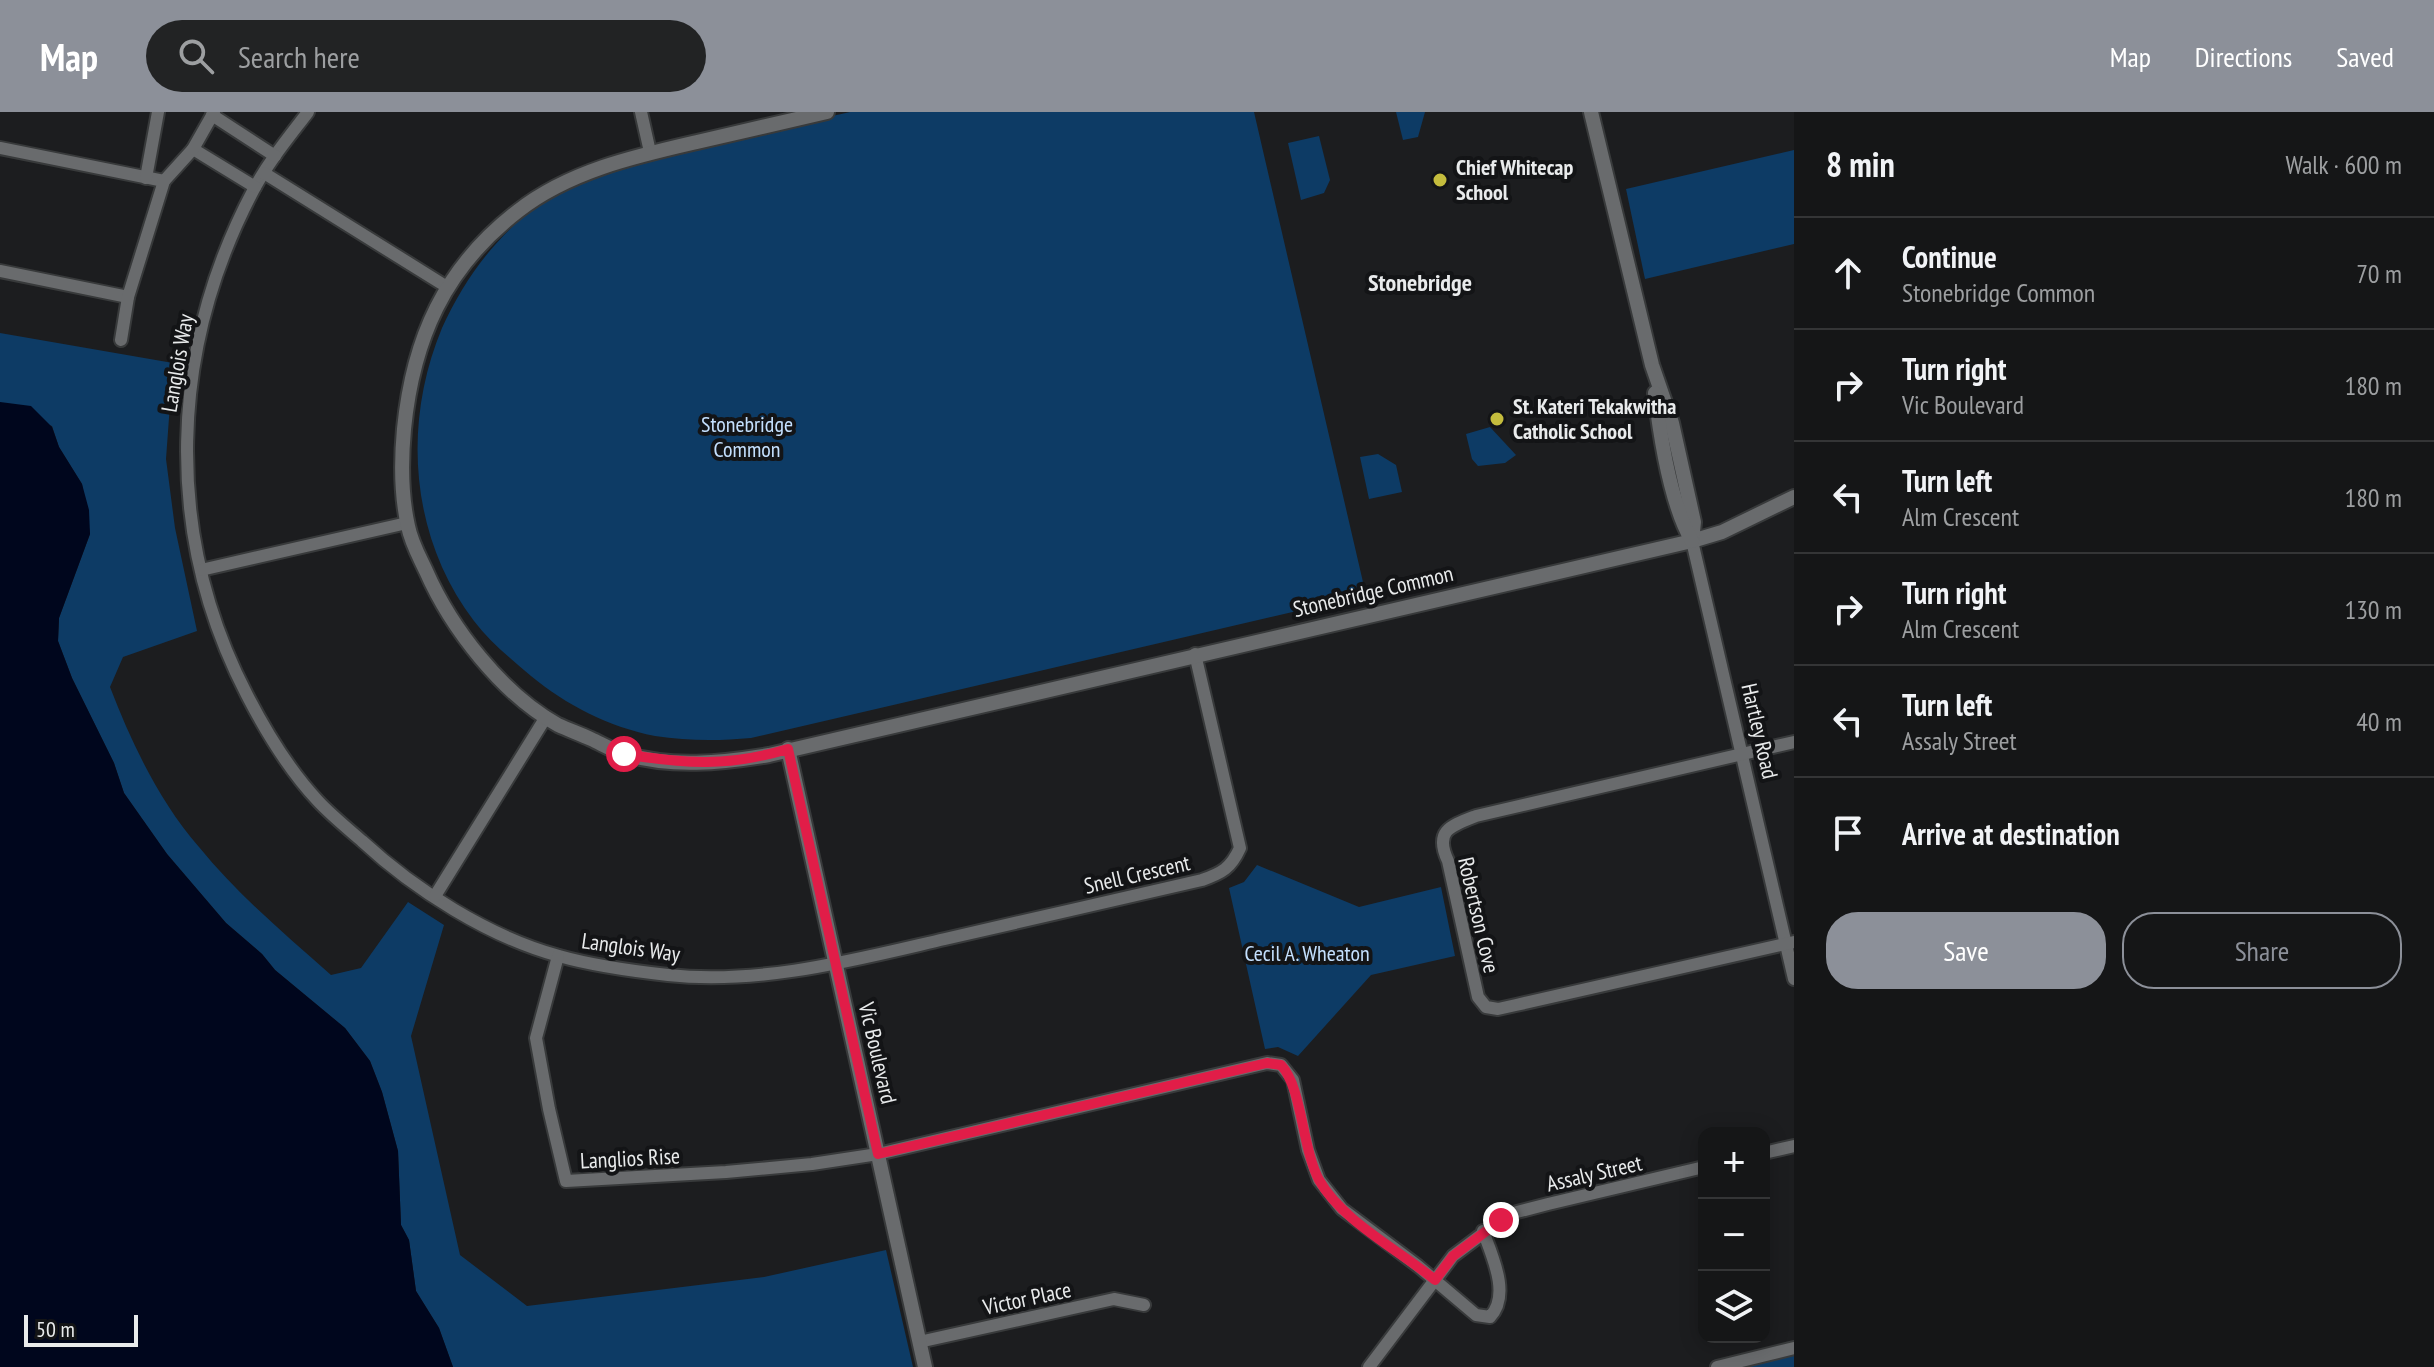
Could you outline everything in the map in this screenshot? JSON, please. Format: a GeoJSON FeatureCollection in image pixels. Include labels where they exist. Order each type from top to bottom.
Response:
{"type":"FeatureCollection","features":[{"type":"Feature","properties":{"kind":"street"},"geometry":{"type":"LineString","coordinates":[[146,178],[158,112]]}},
{"type":"Feature","properties":{"kind":"street","name":"Langlois Way"},"geometry":{"type":"LineString","coordinates":[[308,112],[255,187],[217,275],[196,349],[187,405],[190,524],[210,610],[229,661],[267,733],[317,800],[394,871],[465,915],[522,943],[558,956],[671,976],[746,977],[835,964]]}},
{"type":"Feature","properties":{"kind":"street"},"geometry":{"type":"LineString","coordinates":[[641,112],[650,152]]}},
{"type":"Feature","properties":{"kind":"street","name":"Stonebridge Common"},"geometry":{"type":"LineString","coordinates":[[827,112],[650,152],[553,189],[518,210],[473,252],[447,287],[423,336],[407,403],[403,484],[411,538],[436,595],[490,669],[528,704],[546,717],[624,754],[673,762],[721,763],[788,749],[1692,541],[1722,532],[1794,497]]}},
{"type":"Feature","properties":{"kind":"street"},"geometry":{"type":"LineString","coordinates":[[121,340],[128,297],[164,181],[193,149],[213,114],[275,156]]}},
{"type":"Feature","properties":{"kind":"street","name":"Hartley Road"},"geometry":{"type":"LineString","coordinates":[[1593,115],[1652,365],[1672,423],[1694,522],[1692,541],[1790,943],[1794,979]]}},
{"type":"Feature","properties":{"kind":"street"},"geometry":{"type":"LineString","coordinates":[[0,148],[164,181]]}},
{"type":"Feature","properties":{"kind":"street"},"geometry":{"type":"LineString","coordinates":[[193,149],[255,187]]}},
{"type":"Feature","properties":{"kind":"street"},"geometry":{"type":"LineString","coordinates":[[264,173],[447,287]]}},
{"type":"Feature","properties":{"kind":"street"},"geometry":{"type":"LineString","coordinates":[[0,271],[128,297]]}},
{"type":"Feature","properties":{"kind":"street"},"geometry":{"type":"LineString","coordinates":[[201,570],[407,523]]}},
{"type":"Feature","properties":{"kind":"street","name":"Snell Crescent"},"geometry":{"type":"LineString","coordinates":[[835,964],[1202,880],[1225,872],[1240,848],[1195,654]]}},
{"type":"Feature","properties":{"kind":"street"},"geometry":{"type":"LineString","coordinates":[[435,896],[546,717]]}},
{"type":"Feature","properties":{"kind":"street"},"geometry":{"type":"LineString","coordinates":[[1743,754],[1794,742]]}},
{"type":"Feature","properties":{"kind":"street","name":"Vic Boulevard"},"geometry":{"type":"LineString","coordinates":[[788,749],[925,1367]]}},
{"type":"Feature","properties":{"kind":"street","name":"Robertson Cove"},"geometry":{"type":"LineString","coordinates":[[1743,754],[1476,816],[1455,824],[1443,834],[1441,846],[1448,861],[1478,997],[1486,1007],[1498,1009],[1790,943]]}},
{"type":"Feature","properties":{"kind":"street","name":"Langlios Rise"},"geometry":{"type":"LineString","coordinates":[[558,956],[536,1038],[566,1181],[726,1172],[878,1154]]}},
{"type":"Feature","properties":{"kind":"street"},"geometry":{"type":"LineString","coordinates":[[878,1154],[1267,1063],[1281,1065],[1293,1080],[1308,1150],[1319,1180],[1342,1209],[1476,1315],[1490,1317],[1498,1309],[1501,1298],[1492,1255],[1483,1231]]}},
{"type":"Feature","properties":{"kind":"street"},"geometry":{"type":"LineString","coordinates":[[1770,1152],[1794,1146]]}},
{"type":"Feature","properties":{"kind":"street","name":"Assaly Street"},"geometry":{"type":"LineString","coordinates":[[1369,1367],[1453,1256],[1483,1231],[1517,1212],[1698,1168]]}},
{"type":"Feature","properties":{"kind":"street","name":"Victor Place"},"geometry":{"type":"LineString","coordinates":[[919,1342],[1114,1299],[1144,1305]]}},
{"type":"Feature","properties":{"kind":"street"},"geometry":{"type":"LineString","coordinates":[[1717,1367],[1794,1348]]}},
{"type":"Feature","properties":{"kind":"green space","name":"Stonebridge Common"},"geometry":{"type":"Polygon","coordinates":[[[850,112],[1254,112],[1366,595],[739,739],[667,738],[621,727],[589,714],[559,696],[501,650],[474,621],[436,553],[425,517],[419,479],[421,402],[429,365],[442,328],[467,282],[498,241],[523,217],[554,196],[592,178],[679,150],[850,112]]]}},
{"type":"Feature","properties":{"kind":"green space"},"geometry":{"type":"Polygon","coordinates":[[[1396,112],[1425,112],[1418,137],[1403,140],[1396,112]]]}},
{"type":"Feature","properties":{"kind":"green space"},"geometry":{"type":"Polygon","coordinates":[[[1319,136],[1330,180],[1324,193],[1301,200],[1288,143],[1319,136]]]}},
{"type":"Feature","properties":{"kind":"green space"},"geometry":{"type":"Polygon","coordinates":[[[1794,150],[1794,244],[1645,279],[1626,189],[1794,150]]]}},
{"type":"Feature","properties":{"kind":"green space"},"geometry":{"type":"Polygon","coordinates":[[[0,333],[173,363],[166,459],[175,528],[197,631],[123,657],[110,687],[148,771],[171,811],[214,865],[246,898],[331,975],[361,968],[408,902],[444,925],[411,1036],[460,1255],[527,1306],[764,1277],[886,1250],[913,1367],[453,1367],[439,1328],[416,1291],[409,1240],[401,1225],[398,1151],[370,1061],[345,1028],[275,970],[262,954],[226,923],[167,854],[124,793],[114,763],[72,678],[58,641],[59,618],[90,534],[82,484],[59,447],[52,426],[0,410],[0,333]]]}},
{"type":"Feature","properties":{"kind":"green space"},"geometry":{"type":"Polygon","coordinates":[[[1490,427],[1516,455],[1505,463],[1478,466],[1472,459],[1466,434],[1490,427]]]}},
{"type":"Feature","properties":{"kind":"green space"},"geometry":{"type":"Polygon","coordinates":[[[1378,454],[1396,465],[1402,492],[1369,499],[1360,457],[1378,454]]]}},
{"type":"Feature","properties":{"kind":"green space","name":"Cecil A. Wheaton"},"geometry":{"type":"Polygon","coordinates":[[[1257,865],[1359,907],[1441,887],[1455,956],[1371,975],[1298,1056],[1278,1047],[1265,1049],[1229,888],[1244,882],[1257,865]]]}},
{"type":"Feature","properties":{"kind":"green space"},"geometry":{"type":"Polygon","coordinates":[[[1794,1355],[1794,1367],[1740,1367],[1794,1355]]]}},
{"type":"Feature","properties":{"kind":"shaded area"},"geometry":{"type":"Polygon","coordinates":[[[0,402],[31,406],[52,427],[59,447],[82,484],[89,510],[90,534],[59,618],[58,641],[72,678],[114,763],[124,793],[167,854],[226,923],[262,954],[275,970],[345,1028],[370,1061],[398,1151],[401,1225],[409,1240],[416,1291],[439,1328],[453,1367],[0,1367],[0,402]]]}},
{"type":"Feature","properties":{"kind":"place","name":"Chief Whitecap School"},"geometry":{"type":"Point","coordinates":[1440,180]}},
{"type":"Feature","properties":{"kind":"place","name":"St. Kateri Tekakwitha Catholic School"},"geometry":{"type":"Point","coordinates":[1497,419]}},
{"type":"Feature","properties":{"kind":"district","name":"Stonebridge"},"geometry":{"type":"Point","coordinates":[1420,282]}},
{"type":"Feature","properties":{"kind":"route"},"geometry":{"type":"LineString","coordinates":[[624,754],[673,762],[721,763],[788,749],[878,1154],[1267,1063],[1281,1065],[1293,1080],[1296,1104],[1319,1180],[1342,1209],[1435,1280],[1453,1256],[1501,1220]]}}]}
